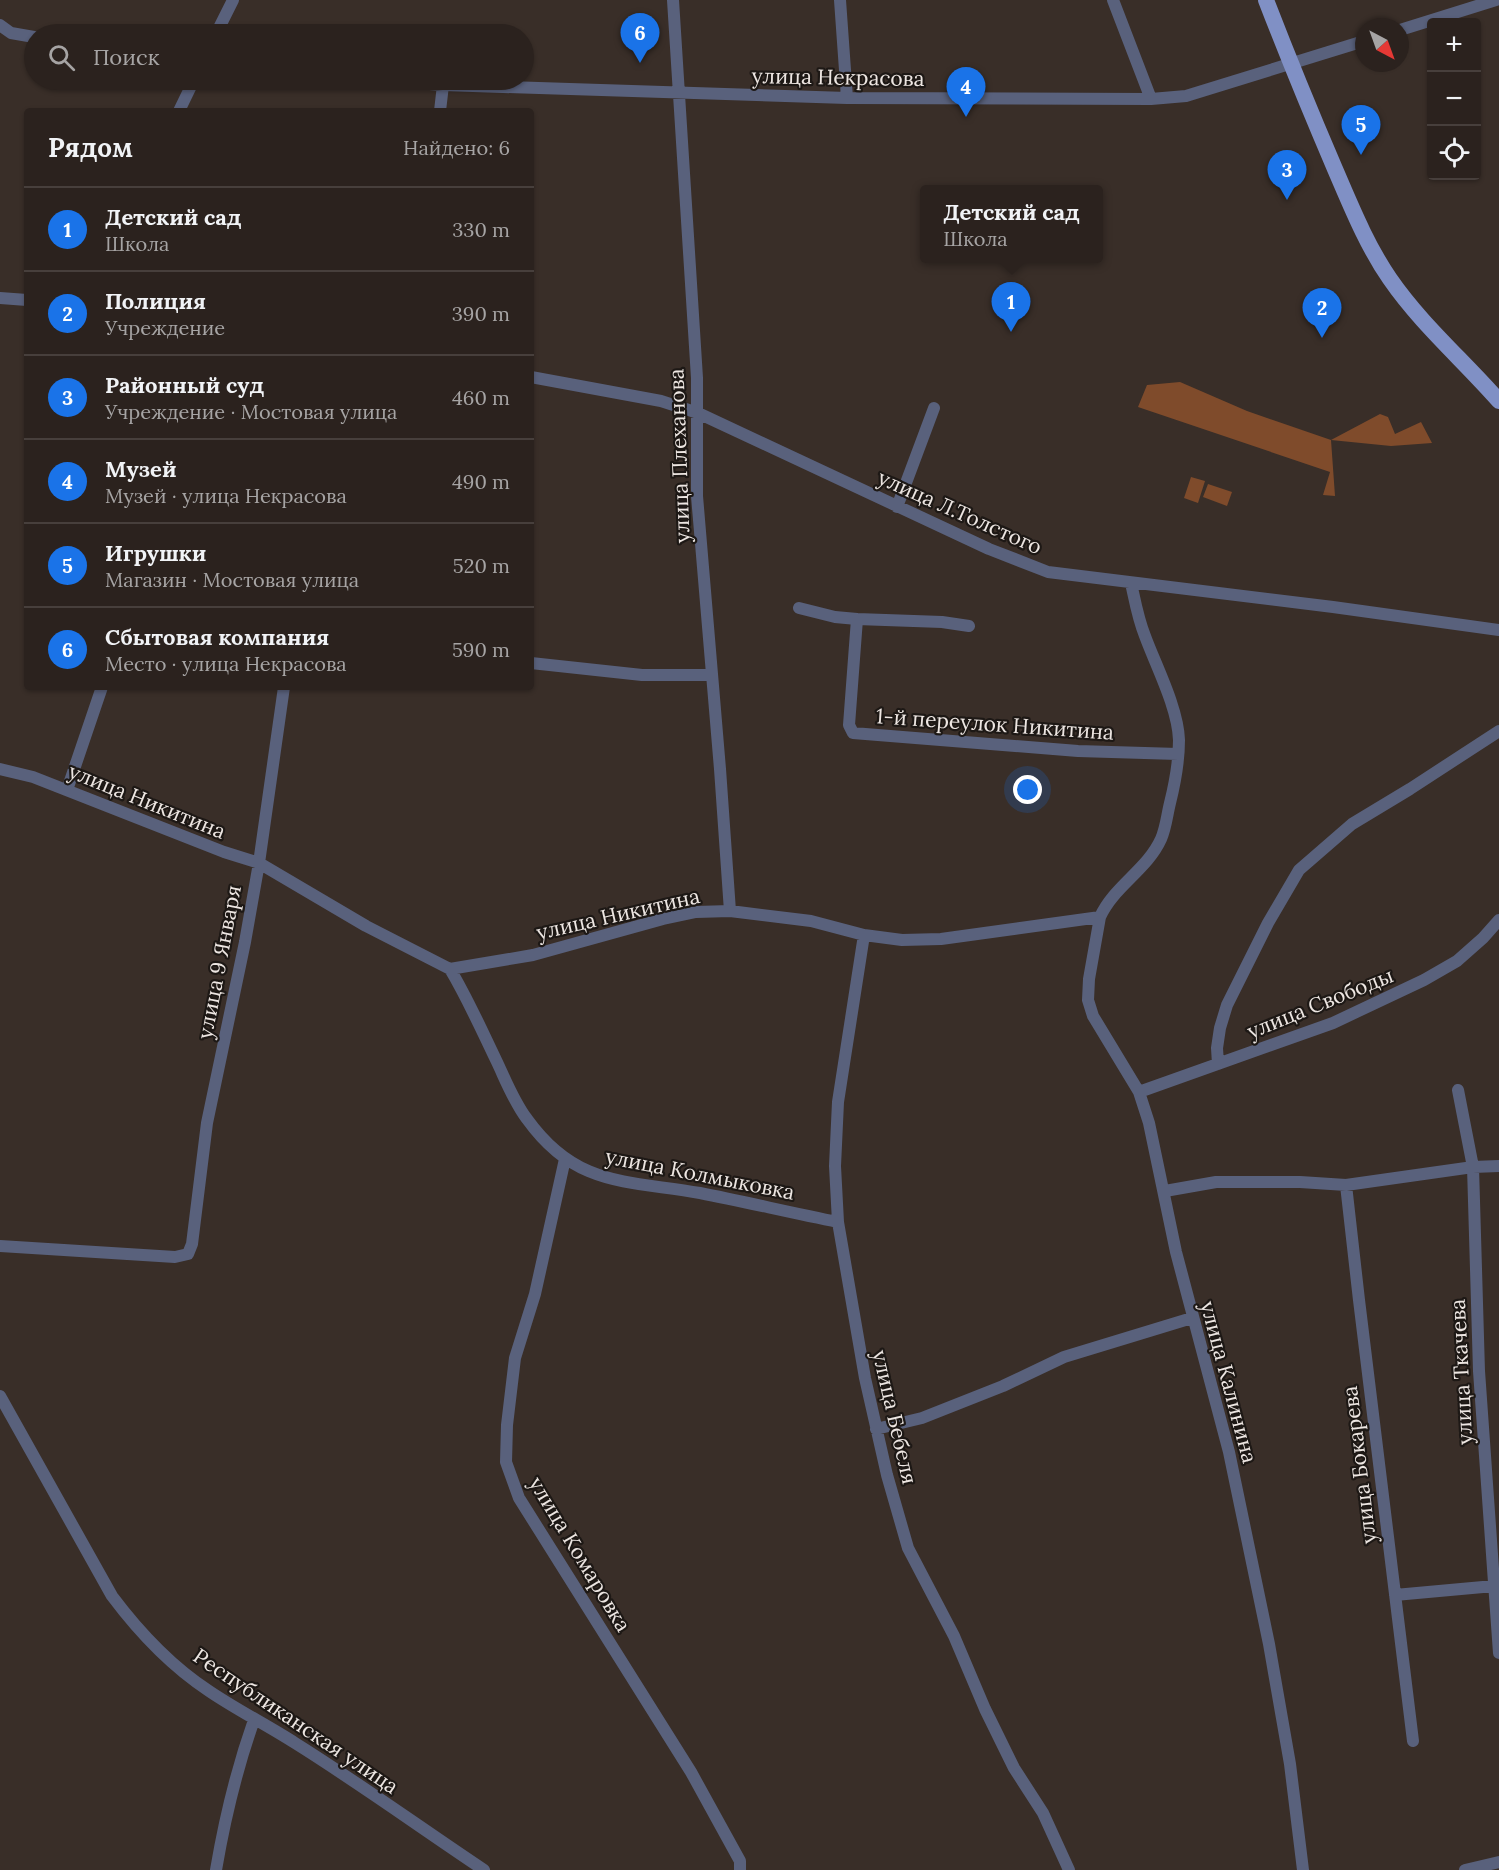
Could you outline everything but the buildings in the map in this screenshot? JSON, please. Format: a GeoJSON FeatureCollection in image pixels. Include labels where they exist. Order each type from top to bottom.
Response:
{"type":"FeatureCollection","features":[{"type":"Feature","properties":{"kind":"main road"},"geometry":{"type":"LineString","coordinates":[[1266,0],[1346,194],[1389,278],[1416,314],[1499,401]]}},
{"type":"Feature","properties":{"kind":"street"},"geometry":{"type":"LineString","coordinates":[[221,24],[233,0]]}},
{"type":"Feature","properties":{"kind":"street","name":"улица Плеханова"},"geometry":{"type":"LineString","coordinates":[[673,0],[698,413],[697,496],[730,911]]}},
{"type":"Feature","properties":{"kind":"street"},"geometry":{"type":"LineString","coordinates":[[840,0],[847,98]]}},
{"type":"Feature","properties":{"kind":"street"},"geometry":{"type":"LineString","coordinates":[[1113,0],[1151,99]]}},
{"type":"Feature","properties":{"kind":"street"},"geometry":{"type":"LineString","coordinates":[[1409,26],[1458,5],[1496,0]]}},
{"type":"Feature","properties":{"kind":"street"},"geometry":{"type":"LineString","coordinates":[[0,25],[11,33],[24,35]]}},
{"type":"Feature","properties":{"kind":"street","name":"улица Некрасова"},"geometry":{"type":"LineString","coordinates":[[534,88],[847,98],[1151,99],[1186,96],[1355,44]]}},
{"type":"Feature","properties":{"kind":"street"},"geometry":{"type":"LineString","coordinates":[[180,108],[189,90]]}},
{"type":"Feature","properties":{"kind":"street"},"geometry":{"type":"LineString","coordinates":[[440,108],[442,90]]}},
{"type":"Feature","properties":{"kind":"street"},"geometry":{"type":"LineString","coordinates":[[0,298],[24,300]]}},
{"type":"Feature","properties":{"kind":"street","name":"улица Л.Толстого"},"geometry":{"type":"LineString","coordinates":[[534,378],[661,401],[698,413],[989,549],[1048,572],[1499,630]]}},
{"type":"Feature","properties":{"kind":"street"},"geometry":{"type":"LineString","coordinates":[[897,507],[934,408]]}},
{"type":"Feature","properties":{"kind":"street"},"geometry":{"type":"LineString","coordinates":[[1100,917],[1106,904],[1145,864],[1161,838],[1172,794],[1178,754],[1179,738],[1173,710],[1143,632],[1131,583]]}},
{"type":"Feature","properties":{"kind":"street"},"geometry":{"type":"LineString","coordinates":[[799,608],[857,619],[942,622],[969,626]]}},
{"type":"Feature","properties":{"kind":"street","name":"1-й переулок Никитина"},"geometry":{"type":"LineString","coordinates":[[857,619],[849,725],[853,733],[1078,751],[1178,754]]}},
{"type":"Feature","properties":{"kind":"street"},"geometry":{"type":"LineString","coordinates":[[534,663],[642,675],[712,675]]}},
{"type":"Feature","properties":{"kind":"street"},"geometry":{"type":"LineString","coordinates":[[67,790],[101,690]]}},
{"type":"Feature","properties":{"kind":"street","name":"улица 9 Января"},"geometry":{"type":"LineString","coordinates":[[0,1246],[175,1257],[188,1254],[192,1244],[207,1123],[259,863],[284,690]]}},
{"type":"Feature","properties":{"kind":"street"},"geometry":{"type":"LineString","coordinates":[[1218,1064],[1217,1048],[1220,1028],[1227,1005],[1268,923],[1299,870],[1352,824],[1499,731]]}},
{"type":"Feature","properties":{"kind":"street","name":"улица Никитина"},"geometry":{"type":"LineString","coordinates":[[0,769],[33,777],[224,852],[259,863],[366,926],[450,969],[534,955],[696,912],[730,911],[811,921],[864,935],[902,940],[941,939],[1100,917]]}},
{"type":"Feature","properties":{"kind":"street","name":"улица Калинина"},"geometry":{"type":"LineString","coordinates":[[1100,917],[1089,979],[1088,1000],[1093,1016],[1139,1092],[1149,1123],[1176,1252],[1229,1452],[1269,1644],[1290,1764],[1303,1870]]}},
{"type":"Feature","properties":{"kind":"street","name":"улица Свободы"},"geometry":{"type":"LineString","coordinates":[[1139,1092],[1333,1023],[1424,980],[1457,961],[1484,938],[1499,920]]}},
{"type":"Feature","properties":{"kind":"street","name":"улица Бебеля"},"geometry":{"type":"LineString","coordinates":[[864,935],[838,1102],[836,1166],[838,1222],[876,1429],[908,1548],[954,1636],[985,1709],[1014,1768],[1043,1813],[1069,1870]]}},
{"type":"Feature","properties":{"kind":"street","name":"улица Колмыковка"},"geometry":{"type":"LineString","coordinates":[[450,969],[464,993],[512,1095],[527,1119],[546,1142],[565,1159],[586,1171],[615,1181],[700,1193],[838,1222]]}},
{"type":"Feature","properties":{"kind":"street","name":"улица Ткачева"},"geometry":{"type":"LineString","coordinates":[[1458,1090],[1473,1167],[1479,1371],[1499,1653]]}},
{"type":"Feature","properties":{"kind":"street","name":"улица Комаровка"},"geometry":{"type":"LineString","coordinates":[[565,1159],[535,1294],[515,1358],[507,1425],[506,1462],[519,1498],[691,1772],[736,1852],[740,1870]]}},
{"type":"Feature","properties":{"kind":"street"},"geometry":{"type":"LineString","coordinates":[[1165,1191],[1216,1182],[1300,1182],[1346,1185],[1473,1167],[1499,1166]]}},
{"type":"Feature","properties":{"kind":"street","name":"улица Бокарева"},"geometry":{"type":"LineString","coordinates":[[1346,1185],[1413,1741]]}},
{"type":"Feature","properties":{"kind":"street"},"geometry":{"type":"LineString","coordinates":[[876,1429],[922,1418],[1003,1386],[1064,1357],[1192,1317]]}},
{"type":"Feature","properties":{"kind":"street","name":"Республиканская улица"},"geometry":{"type":"LineString","coordinates":[[0,1396],[112,1596],[135,1626],[167,1658],[207,1690],[294,1742],[484,1870]]}},
{"type":"Feature","properties":{"kind":"street"},"geometry":{"type":"LineString","coordinates":[[1395,1595],[1496,1589]]}},
{"type":"Feature","properties":{"kind":"street"},"geometry":{"type":"LineString","coordinates":[[216,1870],[225,1817],[254,1720]]}},
{"type":"Feature","properties":{"kind":"street"},"geometry":{"type":"LineString","coordinates":[[1465,1870],[1499,1862]]}},
{"type":"Feature","properties":{"kind":"shaded area"},"geometry":{"type":"Polygon","coordinates":[[[1180,382],[1247,411],[1331,440],[1335,496],[1323,495],[1330,472],[1138,407],[1147,385],[1180,382]]]}},
{"type":"Feature","properties":{"kind":"shaded area"},"geometry":{"type":"Polygon","coordinates":[[[1380,414],[1388,417],[1395,434],[1421,422],[1432,443],[1391,446],[1331,440],[1380,414]]]}},
{"type":"Feature","properties":{"kind":"shaded area"},"geometry":{"type":"Polygon","coordinates":[[[1191,477],[1205,481],[1198,503],[1184,498],[1191,477]]]}},
{"type":"Feature","properties":{"kind":"shaded area"},"geometry":{"type":"Polygon","coordinates":[[[1208,484],[1232,492],[1227,506],[1203,497],[1208,484]]]}},
{"type":"Feature","properties":{"kind":"place","name":"Сбытовая компания"},"geometry":{"type":"Point","coordinates":[640,63]}},
{"type":"Feature","properties":{"kind":"place","name":"Музей"},"geometry":{"type":"Point","coordinates":[966,117]}},
{"type":"Feature","properties":{"kind":"place","name":"Игрушки"},"geometry":{"type":"Point","coordinates":[1361,155]}},
{"type":"Feature","properties":{"kind":"place","name":"Районный суд"},"geometry":{"type":"Point","coordinates":[1287,200]}},
{"type":"Feature","properties":{"kind":"place","name":"Детский сад"},"geometry":{"type":"Point","coordinates":[1011,332]}},
{"type":"Feature","properties":{"kind":"place","name":"Полиция"},"geometry":{"type":"Point","coordinates":[1322,338]}}]}
